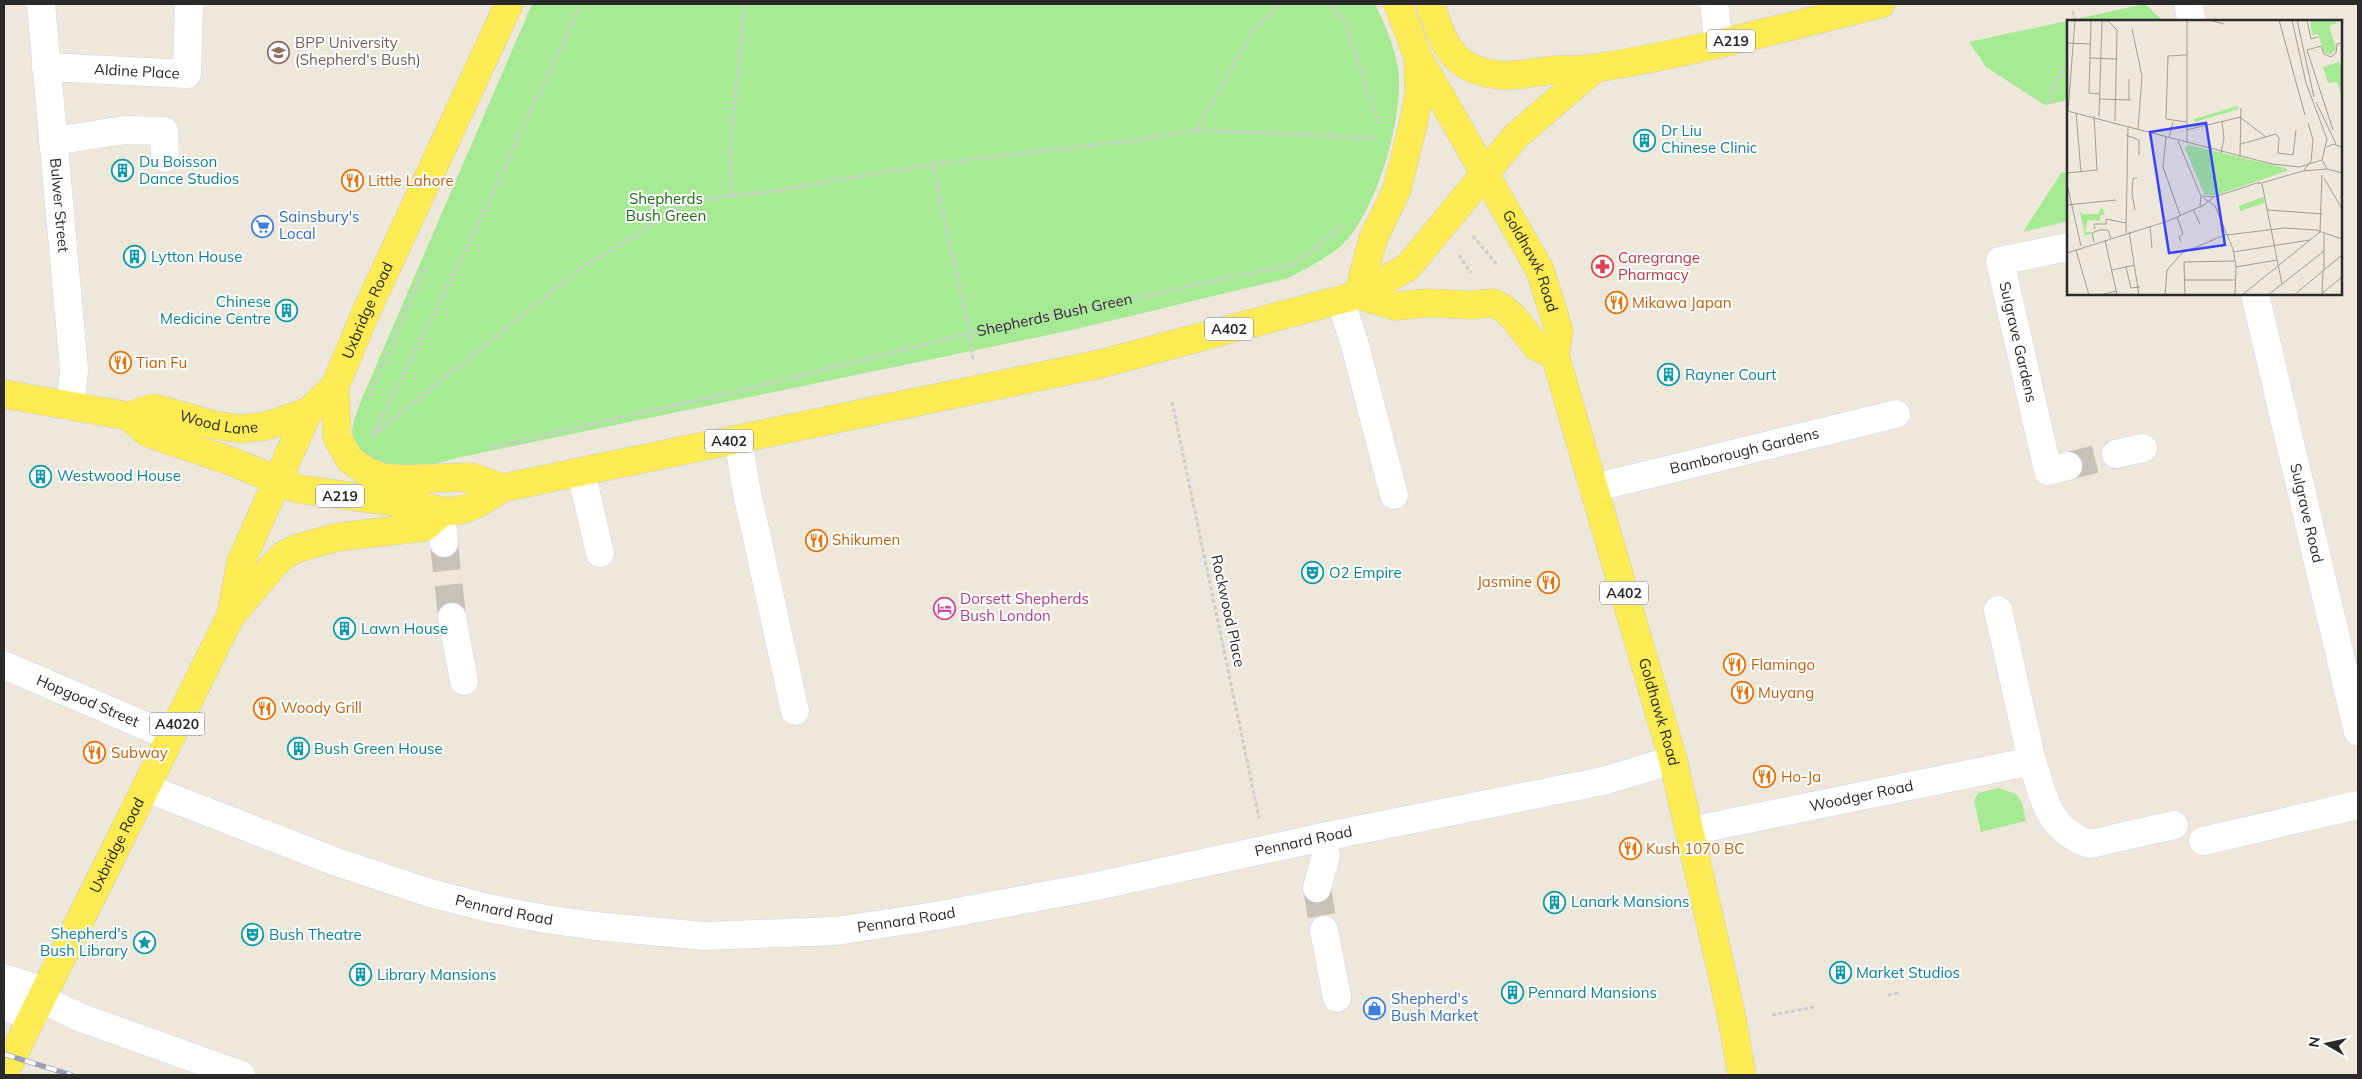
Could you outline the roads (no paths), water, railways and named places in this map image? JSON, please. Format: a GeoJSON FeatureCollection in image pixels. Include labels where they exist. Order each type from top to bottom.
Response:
{"type":"FeatureCollection","features":[{"type":"Feature","properties":{"kind":"main road","name":"Uxbridge Road"},"geometry":{"type":"LineString","coordinates":[[230,617],[241,562],[308,412],[335,386],[366,312],[509,4]]}},
{"type":"Feature","properties":{"kind":"main road","name":"A402"},"geometry":{"type":"LineString","coordinates":[[1398,4],[1418,57],[1486,172]]}},
{"type":"Feature","properties":{"kind":"main road","name":"A219"},"geometry":{"type":"LineString","coordinates":[[1430,4],[1447,46],[1453,55],[1471,68],[1488,74],[1515,77],[1555,70],[1594,69],[1719,44],[1872,5]]}},
{"type":"Feature","properties":{"kind":"main road","name":"A402"},"geometry":{"type":"LineString","coordinates":[[502,488],[978,391],[1100,364],[1349,297],[1396,189],[1419,94],[1418,57]]}},
{"type":"Feature","properties":{"kind":"main road","name":"A219"},"geometry":{"type":"LineString","coordinates":[[1349,297],[1408,268],[1521,131],[1594,69]]}},
{"type":"Feature","properties":{"kind":"main road","name":"Goldhawk Road"},"geometry":{"type":"LineString","coordinates":[[1486,172],[1540,270],[1559,331],[1555,356],[1673,760],[1732,1013],[1742,1075]]}},
{"type":"Feature","properties":{"kind":"main road"},"geometry":{"type":"LineString","coordinates":[[1349,297],[1395,306],[1428,303],[1472,305],[1494,303],[1514,318],[1536,347],[1555,356]]}},
{"type":"Feature","properties":{"kind":"main road"},"geometry":{"type":"LineString","coordinates":[[335,386],[337,437],[350,460],[366,471],[384,478],[399,479],[472,477],[502,488]]}},
{"type":"Feature","properties":{"kind":"main road","name":"Wood Lane"},"geometry":{"type":"LineString","coordinates":[[4,394],[128,416],[154,408],[214,425],[240,429],[266,426],[308,412]]}},
{"type":"Feature","properties":{"kind":"main road","name":"Wood Lane"},"geometry":{"type":"LineString","coordinates":[[128,416],[148,433],[234,462],[278,481]]}},
{"type":"Feature","properties":{"kind":"main road","name":"A219"},"geometry":{"type":"LineString","coordinates":[[278,481],[298,489],[417,505],[441,513],[473,507],[502,488]]}},
{"type":"Feature","properties":{"kind":"main road","name":"Uxbridge Road"},"geometry":{"type":"LineString","coordinates":[[4,1074],[230,617],[272,567],[284,555],[298,548],[338,537],[425,527],[441,513]]}},
{"type":"Feature","properties":{"kind":"street","name":"Bulwer Street"},"geometry":{"type":"LineString","coordinates":[[41,4],[74,368],[71,406]]}},
{"type":"Feature","properties":{"kind":"street","name":"Aldine Place"},"geometry":{"type":"LineString","coordinates":[[46,67],[187,74],[189,4]]}},
{"type":"Feature","properties":{"kind":"street"},"geometry":{"type":"LineString","coordinates":[[1714,4],[1719,44]]}},
{"type":"Feature","properties":{"kind":"street"},"geometry":{"type":"LineString","coordinates":[[2188,4],[2192,20]]}},
{"type":"Feature","properties":{"kind":"street"},"geometry":{"type":"LineString","coordinates":[[53,141],[125,130],[164,132],[165,158]]}},
{"type":"Feature","properties":{"kind":"street","name":"Sulgrave Gardens"},"geometry":{"type":"LineString","coordinates":[[2067,247],[2000,261],[2048,471],[2068,466]]}},
{"type":"Feature","properties":{"kind":"street","name":"Sulgrave Road"},"geometry":{"type":"LineString","coordinates":[[2255,295],[2358,732]]}},
{"type":"Feature","properties":{"kind":"street"},"geometry":{"type":"LineString","coordinates":[[1349,297],[1355,345],[1394,495]]}},
{"type":"Feature","properties":{"kind":"street","name":"Bamborough Gardens"},"geometry":{"type":"LineString","coordinates":[[1593,488],[1896,414]]}},
{"type":"Feature","properties":{"kind":"street"},"geometry":{"type":"LineString","coordinates":[[738,439],[746,488],[795,711]]}},
{"type":"Feature","properties":{"kind":"street"},"geometry":{"type":"LineString","coordinates":[[2116,454],[2143,448]]}},
{"type":"Feature","properties":{"kind":"street"},"geometry":{"type":"LineString","coordinates":[[581,472],[600,553]]}},
{"type":"Feature","properties":{"kind":"street"},"geometry":{"type":"LineString","coordinates":[[441,513],[444,543]]}},
{"type":"Feature","properties":{"kind":"street"},"geometry":{"type":"LineString","coordinates":[[1998,610],[2032,761],[2048,811],[2055,823],[2078,840],[2090,844],[2174,825]]}},
{"type":"Feature","properties":{"kind":"street"},"geometry":{"type":"LineString","coordinates":[[452,617],[464,681]]}},
{"type":"Feature","properties":{"kind":"street","name":"Hopgood Street"},"geometry":{"type":"LineString","coordinates":[[4,665],[171,736]]}},
{"type":"Feature","properties":{"kind":"street","name":"Pennard Road"},"geometry":{"type":"LineString","coordinates":[[146,788],[334,861],[430,893],[492,909],[546,919],[596,926],[704,936],[836,931],[934,916],[1092,887],[1323,837],[1603,782],[1673,760]]}},
{"type":"Feature","properties":{"kind":"street","name":"Woodger Road"},"geometry":{"type":"LineString","coordinates":[[1690,831],[2032,761]]}},
{"type":"Feature","properties":{"kind":"street"},"geometry":{"type":"LineString","coordinates":[[2203,842],[2358,805]]}},
{"type":"Feature","properties":{"kind":"street"},"geometry":{"type":"LineString","coordinates":[[1317,888],[1326,856],[1323,837]]}},
{"type":"Feature","properties":{"kind":"street"},"geometry":{"type":"LineString","coordinates":[[1324,930],[1338,998]]}},
{"type":"Feature","properties":{"kind":"street"},"geometry":{"type":"LineString","coordinates":[[4,978],[39,1002],[241,1075]]}},
{"type":"Feature","properties":{"kind":"street"},"geometry":{"type":"LineString","coordinates":[[4,1007],[39,1002]]}},
{"type":"Feature","properties":{"kind":"tunnel"},"geometry":{"type":"LineString","coordinates":[[2068,466],[2116,454]]}},
{"type":"Feature","properties":{"kind":"tunnel"},"geometry":{"type":"LineString","coordinates":[[444,543],[452,617]]}},
{"type":"Feature","properties":{"kind":"tunnel"},"geometry":{"type":"LineString","coordinates":[[1317,888],[1324,930]]}},
{"type":"Feature","properties":{"kind":"railway"},"geometry":{"type":"LineString","coordinates":[[4,1054],[71,1075]]}},
{"type":"Feature","properties":{"kind":"place","name":"BPP University (Shepherd's Bush)"},"geometry":{"type":"Point","coordinates":[279,52]}},
{"type":"Feature","properties":{"kind":"place","name":"Dr Liu Chinese Clinic"},"geometry":{"type":"Point","coordinates":[1645,140]}},
{"type":"Feature","properties":{"kind":"place","name":"Du Boisson Dance Studios"},"geometry":{"type":"Point","coordinates":[123,171]}},
{"type":"Feature","properties":{"kind":"place","name":"Little Lahore"},"geometry":{"type":"Point","coordinates":[352,181]}},
{"type":"Feature","properties":{"kind":"place","name":"Sainsbury's Local"},"geometry":{"type":"Point","coordinates":[263,226]}},
{"type":"Feature","properties":{"kind":"place","name":"Lytton House"},"geometry":{"type":"Point","coordinates":[135,257]}},
{"type":"Feature","properties":{"kind":"place","name":"Caregrange Pharmacy"},"geometry":{"type":"Point","coordinates":[1602,267]}},
{"type":"Feature","properties":{"kind":"place","name":"Mikawa Japan"},"geometry":{"type":"Point","coordinates":[1616,303]}},
{"type":"Feature","properties":{"kind":"place","name":"Chinese Medicine Centre"},"geometry":{"type":"Point","coordinates":[287,311]}},
{"type":"Feature","properties":{"kind":"place","name":"Tian Fu"},"geometry":{"type":"Point","coordinates":[120,363]}},
{"type":"Feature","properties":{"kind":"place","name":"Rayner Court"},"geometry":{"type":"Point","coordinates":[1669,375]}},
{"type":"Feature","properties":{"kind":"place","name":"Westwood House"},"geometry":{"type":"Point","coordinates":[41,476]}},
{"type":"Feature","properties":{"kind":"place","name":"Shikumen"},"geometry":{"type":"Point","coordinates":[816,540]}},
{"type":"Feature","properties":{"kind":"place","name":"O2 Empire"},"geometry":{"type":"Point","coordinates":[1313,573]}},
{"type":"Feature","properties":{"kind":"place","name":"Jasmine"},"geometry":{"type":"Point","coordinates":[1548,582]}},
{"type":"Feature","properties":{"kind":"place","name":"Dorsett Shepherds Bush London"},"geometry":{"type":"Point","coordinates":[944,608]}},
{"type":"Feature","properties":{"kind":"place","name":"Lawn House"},"geometry":{"type":"Point","coordinates":[345,629]}},
{"type":"Feature","properties":{"kind":"place","name":"Flamingo"},"geometry":{"type":"Point","coordinates":[1735,665]}},
{"type":"Feature","properties":{"kind":"place","name":"Muyang"},"geometry":{"type":"Point","coordinates":[1742,693]}},
{"type":"Feature","properties":{"kind":"place","name":"Woody Grill"},"geometry":{"type":"Point","coordinates":[265,708]}},
{"type":"Feature","properties":{"kind":"place","name":"Bush Green House"},"geometry":{"type":"Point","coordinates":[298,749]}},
{"type":"Feature","properties":{"kind":"place","name":"Subway"},"geometry":{"type":"Point","coordinates":[95,753]}},
{"type":"Feature","properties":{"kind":"place","name":"Ho-Ja"},"geometry":{"type":"Point","coordinates":[1765,777]}},
{"type":"Feature","properties":{"kind":"place","name":"Kush 1070 BC"},"geometry":{"type":"Point","coordinates":[1630,849]}},
{"type":"Feature","properties":{"kind":"place","name":"Lanark Mansions"},"geometry":{"type":"Point","coordinates":[1555,902]}},
{"type":"Feature","properties":{"kind":"place","name":"Bush Theatre"},"geometry":{"type":"Point","coordinates":[253,935]}},
{"type":"Feature","properties":{"kind":"place","name":"Shepherd's Bush Library"},"geometry":{"type":"Point","coordinates":[144,943]}},
{"type":"Feature","properties":{"kind":"place","name":"Market Studios"},"geometry":{"type":"Point","coordinates":[1840,973]}},
{"type":"Feature","properties":{"kind":"place","name":"Library Mansions"},"geometry":{"type":"Point","coordinates":[361,975]}},
{"type":"Feature","properties":{"kind":"place","name":"Pennard Mansions"},"geometry":{"type":"Point","coordinates":[1512,993]}},
{"type":"Feature","properties":{"kind":"place","name":"Shepherd's Bush Market"},"geometry":{"type":"Point","coordinates":[1375,1008]}},
{"type":"Feature","properties":{"kind":"park label","name":"Shepherds Bush Green"},"geometry":{"type":"Point","coordinates":[666,208]}}]}
